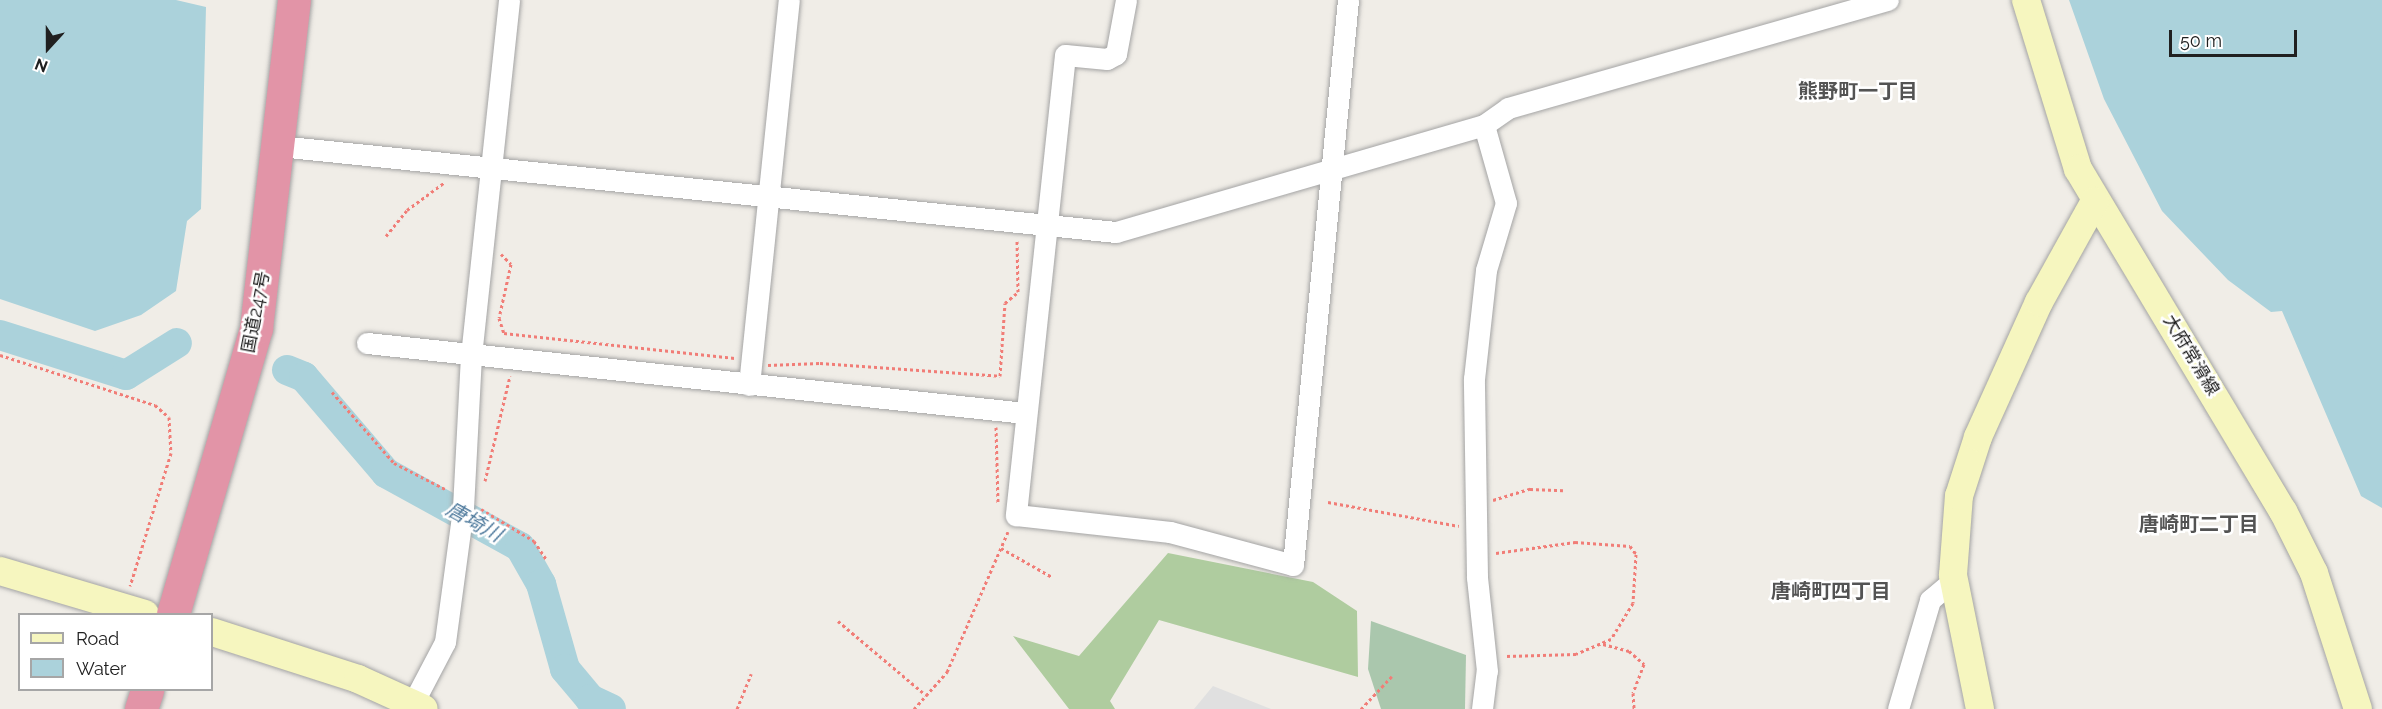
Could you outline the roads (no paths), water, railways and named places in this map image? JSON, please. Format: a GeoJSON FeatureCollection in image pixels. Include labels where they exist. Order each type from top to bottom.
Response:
{"type":"FeatureCollection","features":[{"type":"Feature","properties":{"kind":"highway","name":"国道247号"},"geometry":{"type":"LineString","coordinates":[[174,613],[256,328],[279,146],[294,0]]}},
{"type":"Feature","properties":{"kind":"highway"},"geometry":{"type":"LineString","coordinates":[[141,709],[147,691]]}},
{"type":"Feature","properties":{"kind":"street"},"geometry":{"type":"LineString","coordinates":[[213,632],[358,679],[418,706],[445,642],[466,508],[471,356],[509,0]]}},
{"type":"Feature","properties":{"kind":"street"},"geometry":{"type":"LineString","coordinates":[[750,370],[789,0]]}},
{"type":"Feature","properties":{"kind":"street"},"geometry":{"type":"LineString","coordinates":[[1126,0],[1116,54],[1107,59],[1065,55],[1025,413],[1016,515],[1170,532],[1293,565],[1348,0]]}},
{"type":"Feature","properties":{"kind":"street"},"geometry":{"type":"LineString","coordinates":[[279,146],[769,197],[1126,231],[1484,125],[1508,108],[1888,0]]}},
{"type":"Feature","properties":{"kind":"street","name":"大府常滑線"},"geometry":{"type":"LineString","coordinates":[[2026,0],[2078,169],[2095,201],[2283,511],[2317,583],[2358,709]]}},
{"type":"Feature","properties":{"kind":"street"},"geometry":{"type":"LineString","coordinates":[[1482,709],[1487,671],[1476,528],[1478,330],[1486,270],[1506,203],[1484,125]]}},
{"type":"Feature","properties":{"kind":"street"},"geometry":{"type":"LineString","coordinates":[[1980,709],[1954,580],[1959,496],[1978,437],[2039,302],[2095,201]]}},
{"type":"Feature","properties":{"kind":"street"},"geometry":{"type":"LineString","coordinates":[[367,344],[513,360],[750,370],[1025,413]]}},
{"type":"Feature","properties":{"kind":"street"},"geometry":{"type":"LineString","coordinates":[[0,571],[134,612]]}},
{"type":"Feature","properties":{"kind":"street"},"geometry":{"type":"LineString","coordinates":[[1898,709],[1930,600],[1954,580]]}},
{"type":"Feature","properties":{"kind":"water"},"geometry":{"type":"Polygon","coordinates":[[[0,0],[176,0],[206,7],[201,209],[187,221],[176,291],[141,315],[95,331],[0,299],[0,0]]]}},
{"type":"Feature","properties":{"kind":"water"},"geometry":{"type":"Polygon","coordinates":[[[2069,0],[2382,0],[2382,508],[2361,496],[2282,311],[2271,312],[2228,280],[2162,211],[2104,99],[2069,0]]]}},
{"type":"Feature","properties":{"kind":"waterway","name":"唐埼川"},"geometry":{"type":"LineString","coordinates":[[0,335],[126,375],[177,343]]}},
{"type":"Feature","properties":{"kind":"waterway","name":"唐埼川"},"geometry":{"type":"LineString","coordinates":[[287,370],[304,377],[386,473],[520,547],[541,584],[565,669],[590,699],[611,709]]}},
{"type":"Feature","properties":{"kind":"district","name":"熊野町一丁目"},"geometry":{"type":"Point","coordinates":[1858,91]}},
{"type":"Feature","properties":{"kind":"district","name":"唐崎町二丁目"},"geometry":{"type":"Point","coordinates":[2199,524]}},
{"type":"Feature","properties":{"kind":"district","name":"唐崎町四丁目"},"geometry":{"type":"Point","coordinates":[1831,591]}}]}
